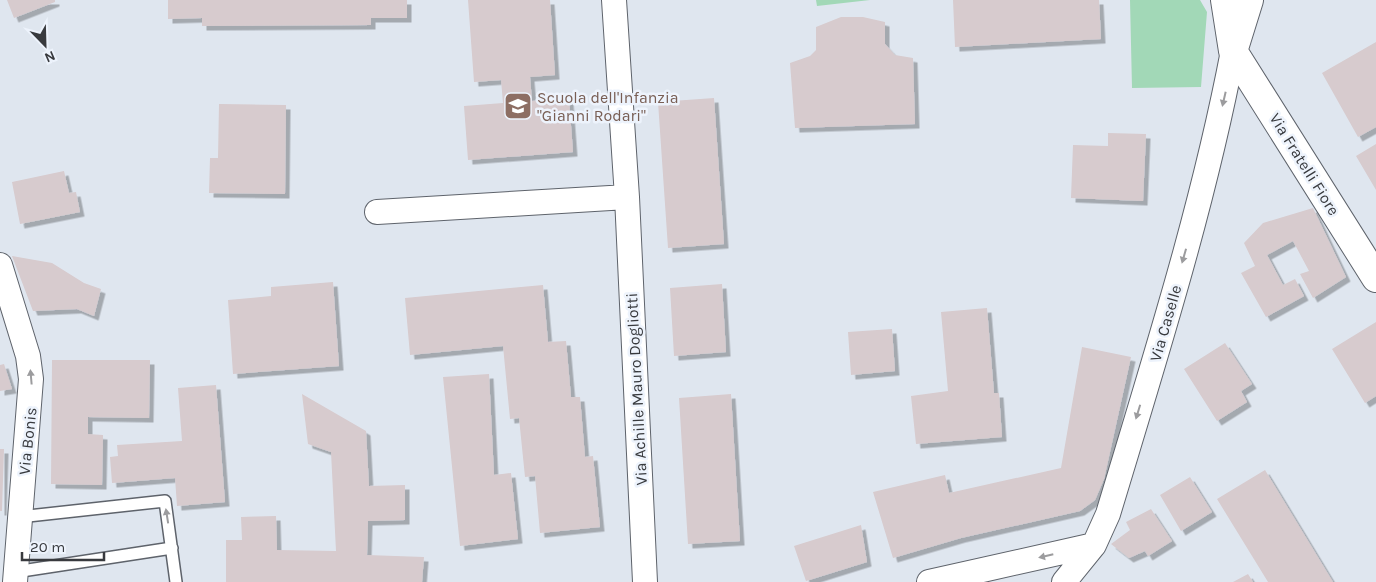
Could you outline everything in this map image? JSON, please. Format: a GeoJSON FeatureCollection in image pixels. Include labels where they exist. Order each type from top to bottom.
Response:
{"type":"FeatureCollection","features":[{"type":"Feature","properties":{"kind":"street","name":"Via Achille Mauro Dogliotti"},"geometry":{"type":"LineString","coordinates":[[614,0],[627,197],[645,582]]}},
{"type":"Feature","properties":{"kind":"street","name":"Via Caselle"},"geometry":{"type":"LineString","coordinates":[[1224,0],[1233,51]]}},
{"type":"Feature","properties":{"kind":"street","name":"Via Caselle"},"geometry":{"type":"LineString","coordinates":[[1064,582],[1094,545],[1108,514],[1188,241],[1224,98],[1233,51],[1249,0]]}},
{"type":"Feature","properties":{"kind":"street","name":"Via Fratelli Fiore"},"geometry":{"type":"LineString","coordinates":[[1233,51],[1376,278]]}},
{"type":"Feature","properties":{"kind":"street"},"geometry":{"type":"LineString","coordinates":[[377,212],[627,197]]}},
{"type":"Feature","properties":{"kind":"street","name":"Via Bonis"},"geometry":{"type":"LineString","coordinates":[[0,265],[5,303],[28,356],[31,379],[31,400],[15,577]]}},
{"type":"Feature","properties":{"kind":"street"},"geometry":{"type":"LineString","coordinates":[[929,582],[1094,545]]}},
{"type":"Feature","properties":{"kind":"lane"},"geometry":{"type":"LineString","coordinates":[[19,517],[165,501],[176,582]]}},
{"type":"Feature","properties":{"kind":"lane"},"geometry":{"type":"LineString","coordinates":[[15,577],[172,548]]}},
{"type":"Feature","properties":{"kind":"green space"},"geometry":{"type":"Polygon","coordinates":[[[816,0],[870,0],[817,6],[816,0]]]}},
{"type":"Feature","properties":{"kind":"green space"},"geometry":{"type":"Polygon","coordinates":[[[1130,0],[1200,0],[1207,12],[1201,87],[1132,88],[1130,0]]]}},
{"type":"Feature","properties":{"kind":"building"},"geometry":{"type":"Polygon","coordinates":[[[7,0],[55,0],[55,2],[14,18],[7,0]]]}},
{"type":"Feature","properties":{"kind":"building"},"geometry":{"type":"Polygon","coordinates":[[[168,0],[407,0],[407,18],[371,18],[371,25],[202,26],[202,18],[168,19],[168,0]]]}},
{"type":"Feature","properties":{"kind":"building"},"geometry":{"type":"Polygon","coordinates":[[[468,0],[550,0],[555,75],[530,77],[532,101],[569,99],[573,152],[468,160],[464,106],[503,103],[501,80],[474,82],[468,0]]]}},
{"type":"Feature","properties":{"kind":"building"},"geometry":{"type":"Polygon","coordinates":[[[953,0],[1099,0],[1101,39],[955,47],[953,0]]]}},
{"type":"Feature","properties":{"kind":"building"},"geometry":{"type":"Polygon","coordinates":[[[841,17],[863,17],[885,22],[885,44],[895,55],[913,58],[915,124],[795,128],[790,63],[810,56],[816,50],[816,27],[841,17]]]}},
{"type":"Feature","properties":{"kind":"building"},"geometry":{"type":"Polygon","coordinates":[[[1376,42],[1376,127],[1358,137],[1322,73],[1376,42]]]}},
{"type":"Feature","properties":{"kind":"building"},"geometry":{"type":"Polygon","coordinates":[[[714,98],[724,244],[668,248],[658,102],[714,98]]]}},
{"type":"Feature","properties":{"kind":"building"},"geometry":{"type":"Polygon","coordinates":[[[219,104],[286,105],[285,194],[209,193],[210,158],[218,158],[219,104]]]}},
{"type":"Feature","properties":{"kind":"building"},"geometry":{"type":"Polygon","coordinates":[[[1108,133],[1146,134],[1143,201],[1071,198],[1073,145],[1108,146],[1108,133]]]}},
{"type":"Feature","properties":{"kind":"building"},"geometry":{"type":"Polygon","coordinates":[[[1376,144],[1376,190],[1356,156],[1376,144]]]}},
{"type":"Feature","properties":{"kind":"building"},"geometry":{"type":"Polygon","coordinates":[[[64,171],[69,193],[76,192],[80,212],[20,224],[12,182],[64,171]]]}},
{"type":"Feature","properties":{"kind":"building"},"geometry":{"type":"Polygon","coordinates":[[[1313,208],[1346,277],[1313,298],[1300,274],[1309,271],[1293,241],[1267,255],[1283,285],[1295,279],[1304,296],[1266,317],[1241,273],[1255,266],[1244,243],[1263,223],[1313,208]]]}},
{"type":"Feature","properties":{"kind":"building"},"geometry":{"type":"Polygon","coordinates":[[[12,256],[52,263],[84,283],[101,289],[94,316],[77,309],[33,311],[12,256]]]}},
{"type":"Feature","properties":{"kind":"building"},"geometry":{"type":"Polygon","coordinates":[[[333,282],[339,366],[233,374],[228,300],[271,296],[271,287],[333,282]]]}},
{"type":"Feature","properties":{"kind":"building"},"geometry":{"type":"Polygon","coordinates":[[[722,284],[726,352],[674,356],[670,288],[722,284]]]}},
{"type":"Feature","properties":{"kind":"building"},"geometry":{"type":"Polygon","coordinates":[[[543,285],[548,342],[566,341],[571,397],[580,397],[585,457],[593,456],[600,527],[540,533],[535,476],[525,477],[519,418],[510,419],[503,346],[410,355],[405,298],[543,285]]]}},
{"type":"Feature","properties":{"kind":"building"},"geometry":{"type":"Polygon","coordinates":[[[987,308],[994,393],[999,393],[1002,437],[916,444],[911,396],[948,391],[941,312],[987,308]]]}},
{"type":"Feature","properties":{"kind":"building"},"geometry":{"type":"Polygon","coordinates":[[[1376,322],[1376,396],[1365,403],[1332,349],[1376,322]]]}},
{"type":"Feature","properties":{"kind":"building"},"geometry":{"type":"Polygon","coordinates":[[[892,329],[895,371],[851,375],[848,332],[892,329]]]}},
{"type":"Feature","properties":{"kind":"building"},"geometry":{"type":"Polygon","coordinates":[[[1225,343],[1252,384],[1241,391],[1247,402],[1217,421],[1184,369],[1225,343]]]}},
{"type":"Feature","properties":{"kind":"building"},"geometry":{"type":"Polygon","coordinates":[[[1082,347],[1131,357],[1104,479],[1095,500],[1080,511],[961,538],[893,558],[873,492],[945,475],[949,493],[1061,468],[1082,347]]]}},
{"type":"Feature","properties":{"kind":"building"},"geometry":{"type":"Polygon","coordinates":[[[52,360],[150,360],[149,418],[88,417],[88,434],[103,435],[102,485],[51,484],[52,360]]]}},
{"type":"Feature","properties":{"kind":"building"},"geometry":{"type":"Polygon","coordinates":[[[4,364],[12,389],[0,391],[0,365],[4,364]]]}},
{"type":"Feature","properties":{"kind":"building"},"geometry":{"type":"Polygon","coordinates":[[[489,374],[494,475],[511,473],[518,539],[460,546],[443,377],[489,374]]]}},
{"type":"Feature","properties":{"kind":"building"},"geometry":{"type":"Polygon","coordinates":[[[216,385],[225,502],[177,506],[175,478],[112,483],[110,457],[118,456],[117,445],[182,441],[178,388],[216,385]]]}},
{"type":"Feature","properties":{"kind":"building"},"geometry":{"type":"Polygon","coordinates":[[[302,394],[366,431],[369,486],[405,485],[405,520],[368,521],[367,555],[424,557],[422,582],[226,582],[226,540],[242,540],[241,517],[276,516],[277,550],[336,551],[331,452],[308,444],[302,394]]]}},
{"type":"Feature","properties":{"kind":"building"},"geometry":{"type":"Polygon","coordinates":[[[731,394],[740,541],[688,544],[679,398],[731,394]]]}},
{"type":"Feature","properties":{"kind":"building"},"geometry":{"type":"Polygon","coordinates":[[[0,449],[4,449],[2,511],[0,511],[0,449]]]}},
{"type":"Feature","properties":{"kind":"building"},"geometry":{"type":"Polygon","coordinates":[[[1265,470],[1333,582],[1268,582],[1217,499],[1265,470]]]}},
{"type":"Feature","properties":{"kind":"building"},"geometry":{"type":"Polygon","coordinates":[[[1190,477],[1212,512],[1181,531],[1160,495],[1190,477]]]}},
{"type":"Feature","properties":{"kind":"building"},"geometry":{"type":"Polygon","coordinates":[[[1151,509],[1172,541],[1148,556],[1145,551],[1129,558],[1111,544],[1130,530],[1126,522],[1151,509]]]}},
{"type":"Feature","properties":{"kind":"building"},"geometry":{"type":"Polygon","coordinates":[[[861,525],[867,562],[806,581],[794,546],[861,525]]]}},
{"type":"Feature","properties":{"kind":"building"},"geometry":{"type":"Polygon","coordinates":[[[1248,574],[1253,582],[1233,582],[1248,574]]]}},
{"type":"Feature","properties":{"kind":"place","name":"Scuola dell'Infanzia \"Gianni Rodari\""},"geometry":{"type":"Point","coordinates":[518,106]}}]}
